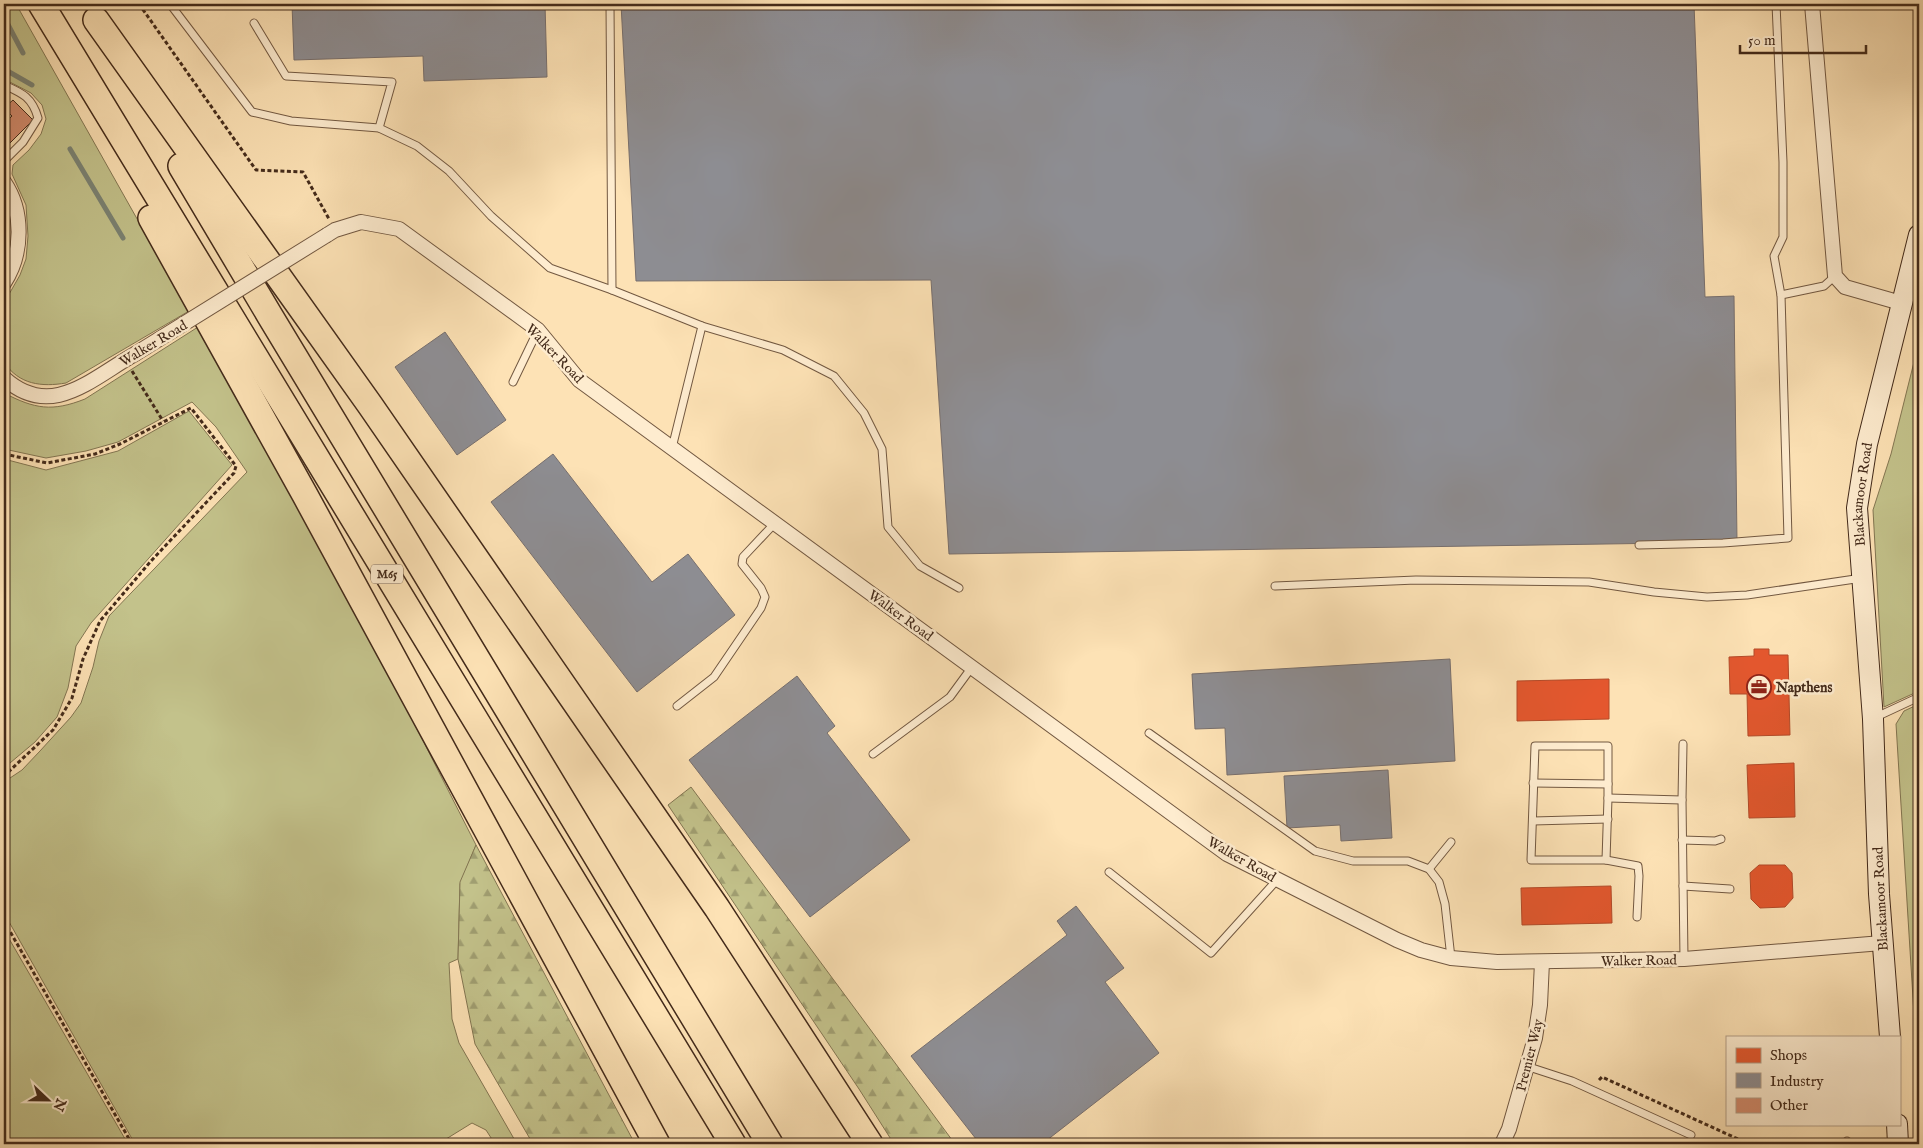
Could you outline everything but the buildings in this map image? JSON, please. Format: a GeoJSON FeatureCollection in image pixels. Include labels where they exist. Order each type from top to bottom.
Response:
{"type":"FeatureCollection","features":[{"type":"Feature","properties":{"kind":"highway","name":"M65"},"geometry":{"type":"LineString","coordinates":[[41,4],[733,1144]]}},
{"type":"Feature","properties":{"kind":"highway","name":"M65"},"geometry":{"type":"LineString","coordinates":[[92,12],[270,316],[770,1144]]}},
{"type":"Feature","properties":{"kind":"highway"},"geometry":{"type":"LineString","coordinates":[[92,12],[370,405],[717,908],[870,1144]]}},
{"type":"Feature","properties":{"kind":"highway","name":"M65"},"geometry":{"type":"LineString","coordinates":[[65,46],[104,132],[305,495],[657,1144]]}},
{"type":"Feature","properties":{"kind":"main road","name":"Blackamoor Road"},"geometry":{"type":"LineString","coordinates":[[1890,1036],[1882,943],[1873,719],[1857,508],[1861,476],[1901,303],[1919,235]]}},
{"type":"Feature","properties":{"kind":"main road"},"geometry":{"type":"LineString","coordinates":[[1897,1126],[1898,1144]]}},
{"type":"Feature","properties":{"kind":"street"},"geometry":{"type":"LineString","coordinates":[[1812,4],[1836,276],[1844,287],[1901,303]]}},
{"type":"Feature","properties":{"kind":"street"},"geometry":{"type":"LineString","coordinates":[[4,182],[10,191],[18,224],[18,245],[13,265],[4,283]]}},
{"type":"Feature","properties":{"kind":"street","name":"Walker Road"},"geometry":{"type":"LineString","coordinates":[[4,378],[27,394],[57,396],[71,392],[331,233],[361,222],[399,230],[538,330],[579,380],[1227,854],[1398,940],[1421,950],[1451,958],[1497,962],[1684,959],[1882,943]]}},
{"type":"Feature","properties":{"kind":"street","name":"Premier Way"},"geometry":{"type":"LineString","coordinates":[[1502,1144],[1511,1121],[1537,1030],[1542,962]]}},
{"type":"Feature","properties":{"kind":"lane"},"geometry":{"type":"LineString","coordinates":[[170,4],[252,112],[291,121],[379,128],[416,146],[449,171],[491,216],[550,268],[612,290],[702,326],[783,350],[834,376],[864,413],[882,449],[888,527],[920,566],[959,588]]}},
{"type":"Feature","properties":{"kind":"lane"},"geometry":{"type":"LineString","coordinates":[[610,4],[612,290]]}},
{"type":"Feature","properties":{"kind":"lane"},"geometry":{"type":"LineString","coordinates":[[1639,545],[1723,543],[1788,538],[1781,295],[1774,256],[1783,237],[1783,162],[1776,4]]}},
{"type":"Feature","properties":{"kind":"lane"},"geometry":{"type":"LineString","coordinates":[[254,23],[286,76],[392,82],[379,128]]}},
{"type":"Feature","properties":{"kind":"lane"},"geometry":{"type":"LineString","coordinates":[[4,85],[24,94],[35,107],[38,118],[23,142],[4,161]]}},
{"type":"Feature","properties":{"kind":"lane"},"geometry":{"type":"LineString","coordinates":[[1781,295],[1824,286],[1836,276]]}},
{"type":"Feature","properties":{"kind":"lane"},"geometry":{"type":"LineString","coordinates":[[672,448],[702,326]]}},
{"type":"Feature","properties":{"kind":"lane"},"geometry":{"type":"LineString","coordinates":[[513,382],[538,330]]}},
{"type":"Feature","properties":{"kind":"lane"},"geometry":{"type":"LineString","coordinates":[[677,706],[714,677],[761,608],[765,597],[742,564],[743,557],[776,523]]}},
{"type":"Feature","properties":{"kind":"lane"},"geometry":{"type":"LineString","coordinates":[[1275,586],[1416,580],[1589,582],[1654,592],[1707,596],[1747,595],[1862,578]]}},
{"type":"Feature","properties":{"kind":"lane"},"geometry":{"type":"LineString","coordinates":[[873,754],[950,697],[972,667]]}},
{"type":"Feature","properties":{"kind":"lane"},"geometry":{"type":"LineString","coordinates":[[1873,719],[1919,698]]}},
{"type":"Feature","properties":{"kind":"lane"},"geometry":{"type":"LineString","coordinates":[[1149,733],[1315,851],[1353,861],[1408,861],[1429,869],[1439,882],[1445,904],[1451,958]]}},
{"type":"Feature","properties":{"kind":"lane"},"geometry":{"type":"LineString","coordinates":[[1683,744],[1684,959]]}},
{"type":"Feature","properties":{"kind":"lane"},"geometry":{"type":"LineString","coordinates":[[1606,860],[1608,746],[1535,746],[1531,860],[1606,860],[1638,866],[1637,917]]}},
{"type":"Feature","properties":{"kind":"lane"},"geometry":{"type":"LineString","coordinates":[[1533,783],[1608,784]]}},
{"type":"Feature","properties":{"kind":"lane"},"geometry":{"type":"LineString","coordinates":[[1608,798],[1682,800]]}},
{"type":"Feature","properties":{"kind":"lane"},"geometry":{"type":"LineString","coordinates":[[1533,820],[1608,819]]}},
{"type":"Feature","properties":{"kind":"lane"},"geometry":{"type":"LineString","coordinates":[[1682,840],[1715,841],[1721,839]]}},
{"type":"Feature","properties":{"kind":"lane"},"geometry":{"type":"LineString","coordinates":[[1429,869],[1451,842]]}},
{"type":"Feature","properties":{"kind":"lane"},"geometry":{"type":"LineString","coordinates":[[1110,872],[1211,954],[1276,880]]}},
{"type":"Feature","properties":{"kind":"lane"},"geometry":{"type":"LineString","coordinates":[[1683,886],[1730,889]]}},
{"type":"Feature","properties":{"kind":"lane"},"geometry":{"type":"LineString","coordinates":[[1526,1066],[1589,1088],[1691,1135]]}},
{"type":"Feature","properties":{"kind":"path"},"geometry":{"type":"LineString","coordinates":[[139,4],[256,170],[303,172],[331,233]]}},
{"type":"Feature","properties":{"kind":"path"},"geometry":{"type":"LineString","coordinates":[[130,356],[163,422]]}},
{"type":"Feature","properties":{"kind":"path"},"geometry":{"type":"LineString","coordinates":[[4,454],[47,463],[95,454],[120,444],[191,408],[236,466],[234,473],[151,561],[100,621],[83,659],[72,698],[53,730],[4,776]]}},
{"type":"Feature","properties":{"kind":"path"},"geometry":{"type":"LineString","coordinates":[[4,921],[132,1144]]}},
{"type":"Feature","properties":{"kind":"path"},"geometry":{"type":"LineString","coordinates":[[1589,1088],[1602,1077],[1749,1144]]}},
{"type":"Feature","properties":{"kind":"green space"},"geometry":{"type":"Polygon","coordinates":[[[4,4],[16,4],[189,311],[66,383],[48,385],[32,383],[17,376],[4,362],[4,303],[20,275],[26,259],[28,236],[26,205],[12,174],[13,165],[29,150],[41,134],[46,119],[42,105],[31,93],[4,79],[4,4]]]}},
{"type":"Feature","properties":{"kind":"green space"},"geometry":{"type":"Polygon","coordinates":[[[8,219],[7,252],[4,262],[4,220],[8,219]]]}},
{"type":"Feature","properties":{"kind":"green space"},"geometry":{"type":"Polygon","coordinates":[[[198,327],[383,662],[476,845],[460,884],[458,959],[449,963],[452,1019],[459,1043],[517,1144],[495,1144],[486,1130],[472,1123],[438,1144],[135,1144],[4,913],[4,782],[22,770],[71,717],[81,703],[99,641],[109,616],[247,472],[216,427],[192,402],[118,442],[86,451],[46,458],[4,449],[4,393],[25,403],[44,407],[63,406],[85,399],[198,327]]]}},
{"type":"Feature","properties":{"kind":"green space"},"geometry":{"type":"Polygon","coordinates":[[[1919,342],[1919,691],[1884,707],[1873,510],[1891,454],[1919,342]]]}},
{"type":"Feature","properties":{"kind":"green space"},"geometry":{"type":"Polygon","coordinates":[[[189,411],[232,465],[91,623],[76,646],[68,688],[57,717],[35,742],[4,768],[4,459],[46,470],[118,451],[189,411]]]}},
{"type":"Feature","properties":{"kind":"green space"},"geometry":{"type":"Polygon","coordinates":[[[1919,704],[1919,1095],[1896,724],[1904,711],[1919,704]]]}},
{"type":"Feature","properties":{"kind":"green space"},"geometry":{"type":"Polygon","coordinates":[[[691,787],[955,1144],[894,1144],[668,805],[691,787]]]}},
{"type":"Feature","properties":{"kind":"green space"},"geometry":{"type":"Polygon","coordinates":[[[476,845],[635,1144],[533,1144],[475,1044],[458,959],[460,882],[476,845]]]}},
{"type":"Feature","properties":{"kind":"green space"},"geometry":{"type":"Polygon","coordinates":[[[4,930],[128,1144],[4,1144],[4,930]]]}},
{"type":"Feature","properties":{"kind":"waterway"},"geometry":{"type":"LineString","coordinates":[[4,17],[23,53]]}},
{"type":"Feature","properties":{"kind":"waterway"},"geometry":{"type":"LineString","coordinates":[[4,69],[32,85]]}},
{"type":"Feature","properties":{"kind":"waterway"},"geometry":{"type":"LineString","coordinates":[[70,149],[123,238]]}},
{"type":"Feature","properties":{"kind":"place","name":"Napthens"},"geometry":{"type":"Point","coordinates":[1759,687]}}]}
